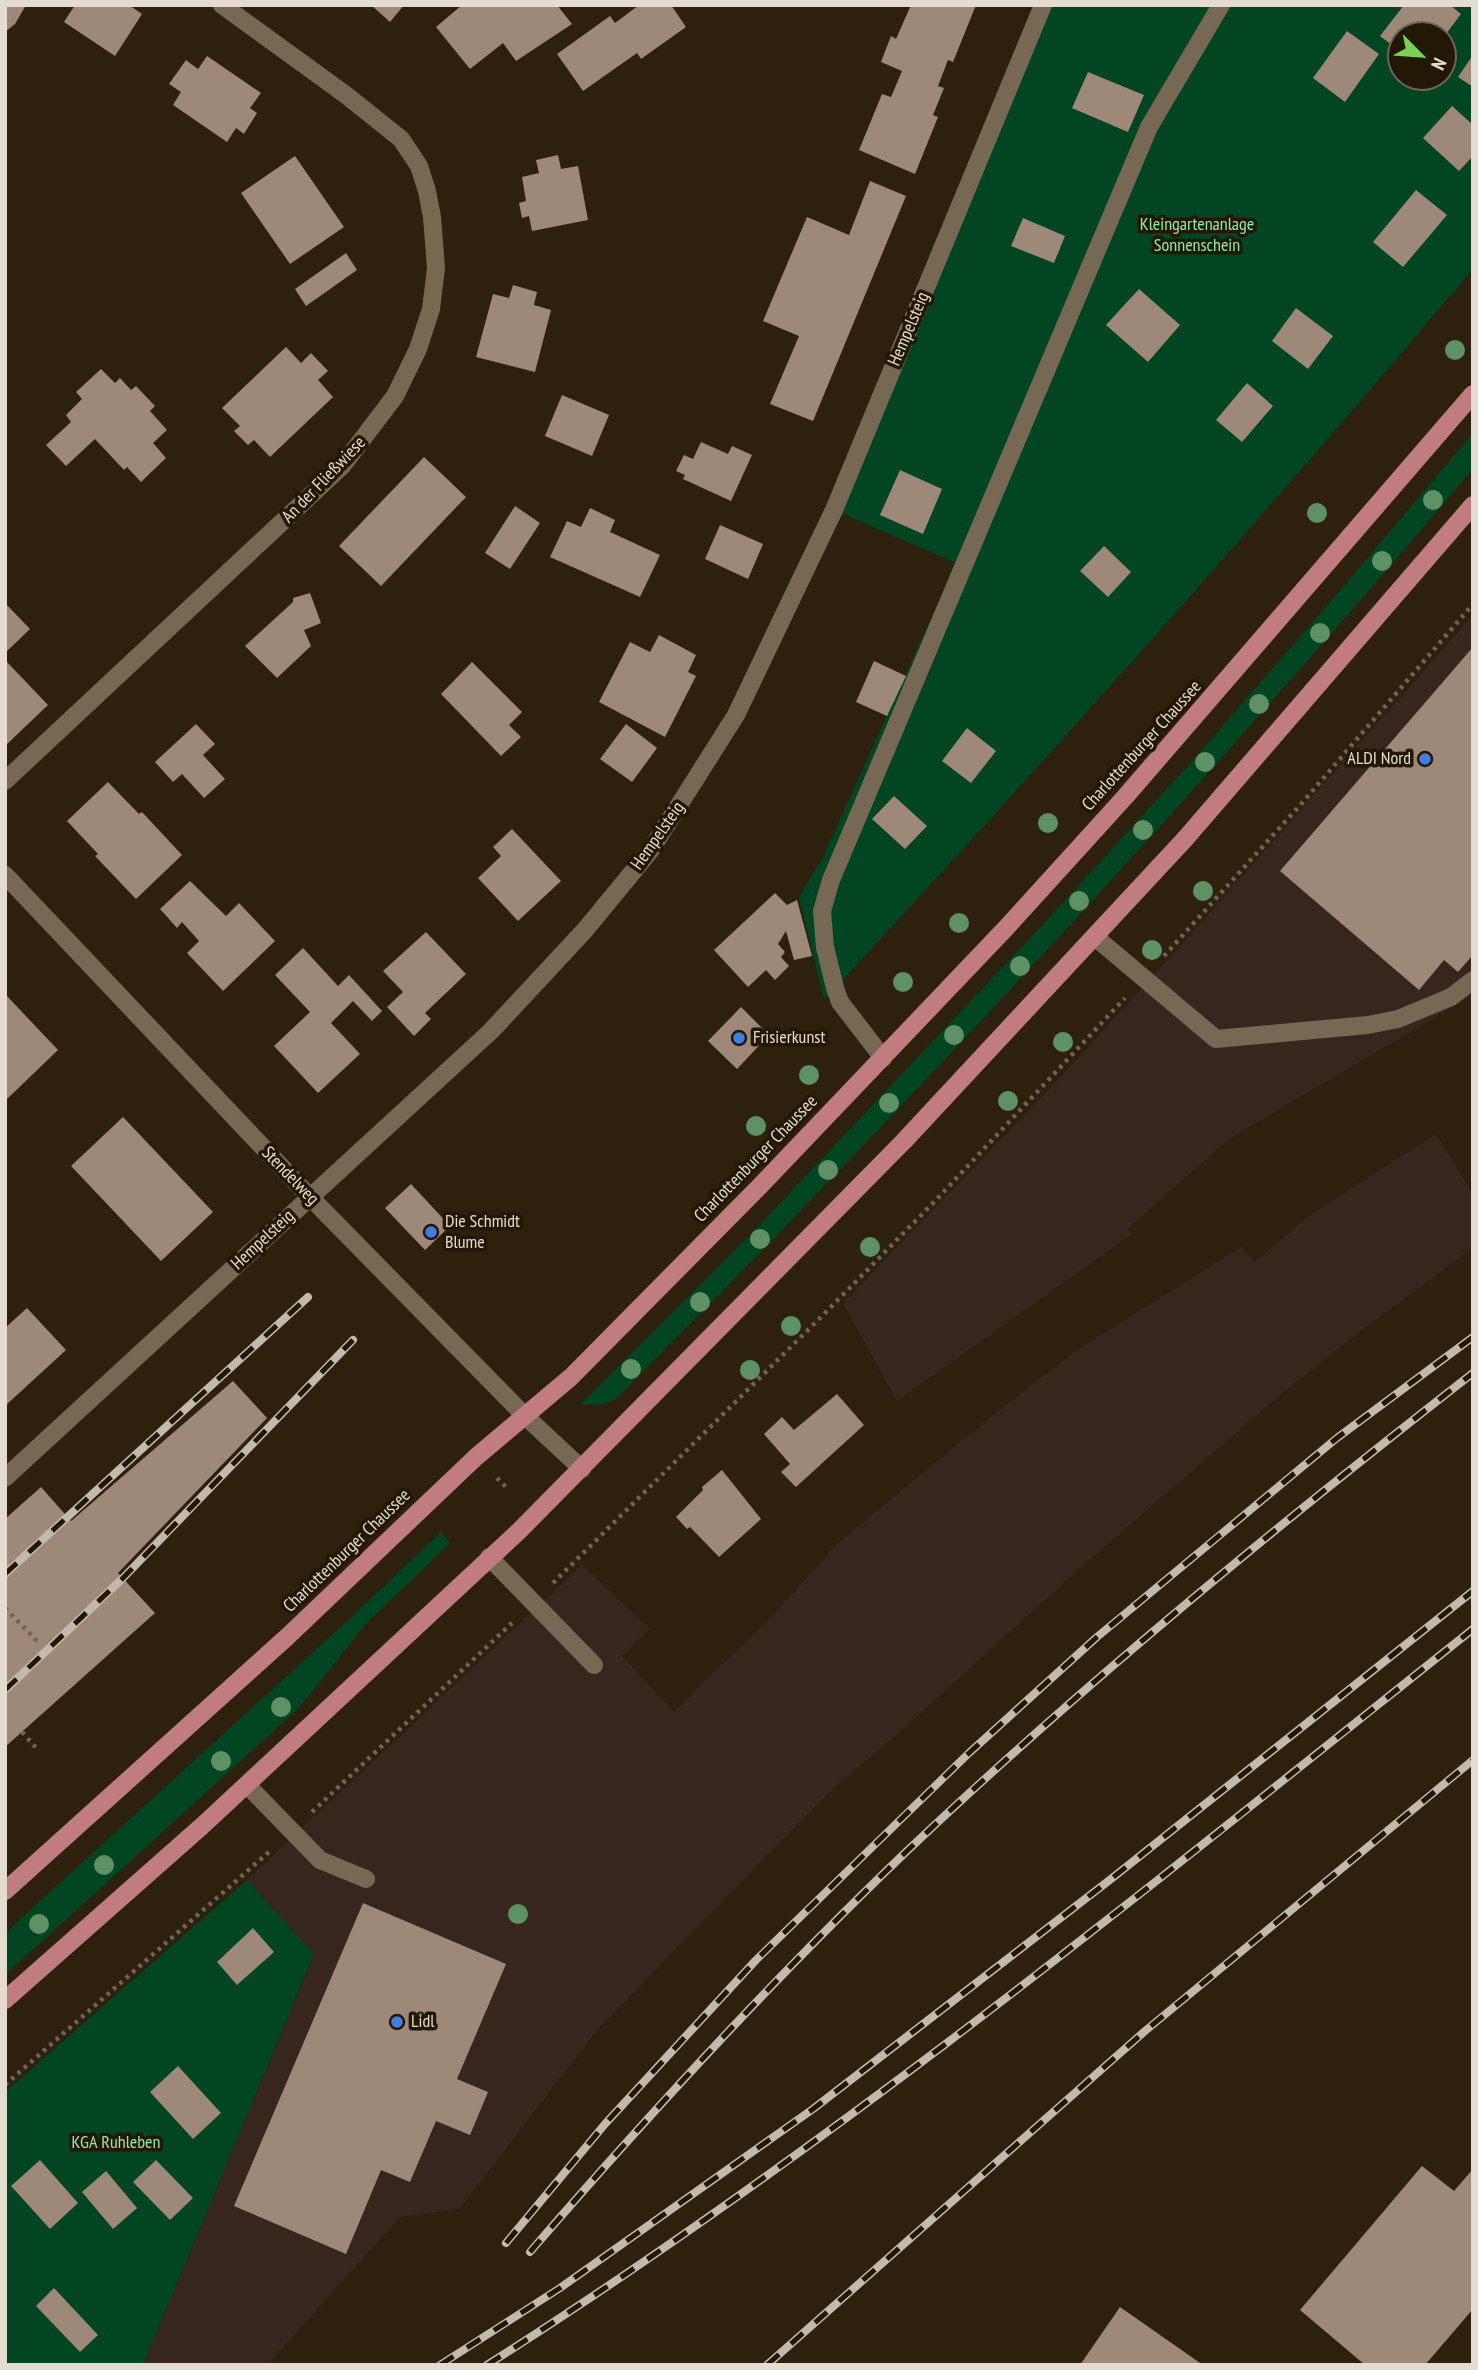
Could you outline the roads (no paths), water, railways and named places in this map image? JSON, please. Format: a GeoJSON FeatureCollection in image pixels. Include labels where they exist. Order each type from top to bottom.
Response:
{"type":"FeatureCollection","features":[{"type":"Feature","properties":{"kind":"main road","name":"Charlottenburger Chaussee"},"geometry":{"type":"LineString","coordinates":[[5,1891],[287,1637],[475,1457],[570,1377],[883,1058],[1125,797],[1473,394]]}},
{"type":"Feature","properties":{"kind":"main road"},"geometry":{"type":"LineString","coordinates":[[5,2000],[247,1785],[582,1469],[904,1141],[1095,937],[1185,839],[1473,505]]}},
{"type":"Feature","properties":{"kind":"street","name":"An der Fließwiese"},"geometry":{"type":"LineString","coordinates":[[5,781],[342,466],[395,396],[418,349],[430,309],[436,268],[432,217],[419,166],[401,139],[346,94],[222,5]]}},
{"type":"Feature","properties":{"kind":"street","name":"Hempelsteig"},"geometry":{"type":"LineString","coordinates":[[5,1478],[491,1031],[554,965],[650,851],[736,715],[834,510],[1043,5]]}},
{"type":"Feature","properties":{"kind":"street"},"geometry":{"type":"LineString","coordinates":[[883,1058],[840,1002],[835,988],[825,947],[822,911],[831,880],[1144,138],[1221,5]]}},
{"type":"Feature","properties":{"kind":"street","name":"Stendelweg"},"geometry":{"type":"LineString","coordinates":[[5,875],[310,1197],[524,1415],[582,1469]]}},
{"type":"Feature","properties":{"kind":"street"},"geometry":{"type":"LineString","coordinates":[[1095,937],[1216,1039],[1368,1025],[1398,1019],[1451,996],[1473,980]]}},
{"type":"Feature","properties":{"kind":"street"},"geometry":{"type":"LineString","coordinates":[[489,1557],[594,1665]]}},
{"type":"Feature","properties":{"kind":"street"},"geometry":{"type":"LineString","coordinates":[[247,1785],[320,1860],[366,1879]]}},
{"type":"Feature","properties":{"kind":"railway"},"geometry":{"type":"LineString","coordinates":[[5,1574],[308,1297]]}},
{"type":"Feature","properties":{"kind":"railway"},"geometry":{"type":"LineString","coordinates":[[506,2243],[605,2124],[756,1960],[969,1753],[1097,1637],[1337,1438],[1473,1337]]}},
{"type":"Feature","properties":{"kind":"railway"},"geometry":{"type":"LineString","coordinates":[[5,1690],[123,1578],[353,1340]]}},
{"type":"Feature","properties":{"kind":"railway"},"geometry":{"type":"LineString","coordinates":[[530,2252],[714,2046],[908,1850],[1044,1726],[1184,1605],[1473,1373]]}},
{"type":"Feature","properties":{"kind":"railway"},"geometry":{"type":"LineString","coordinates":[[440,2365],[560,2288],[813,2109],[1111,1879],[1473,1591]]}},
{"type":"Feature","properties":{"kind":"railway"},"geometry":{"type":"LineString","coordinates":[[487,2365],[616,2281],[867,2103],[1112,1916],[1473,1629]]}},
{"type":"Feature","properties":{"kind":"railway"},"geometry":{"type":"LineString","coordinates":[[767,2365],[1145,2031],[1473,1760]]}},
{"type":"Feature","properties":{"kind":"place","name":"ALDI Nord"},"geometry":{"type":"Point","coordinates":[1425,759]}},
{"type":"Feature","properties":{"kind":"place","name":"Frisierkunst"},"geometry":{"type":"Point","coordinates":[739,1038]}},
{"type":"Feature","properties":{"kind":"place","name":"Die Schmidt Blume"},"geometry":{"type":"Point","coordinates":[431,1232]}},
{"type":"Feature","properties":{"kind":"place","name":"Lidl"},"geometry":{"type":"Point","coordinates":[397,2022]}},
{"type":"Feature","properties":{"kind":"park label","name":"Kleingartenanlage Sonnenschein"},"geometry":{"type":"Point","coordinates":[1197,235]}},
{"type":"Feature","properties":{"kind":"park label","name":"KGA Ruhleben"},"geometry":{"type":"Point","coordinates":[116,2143]}}]}
